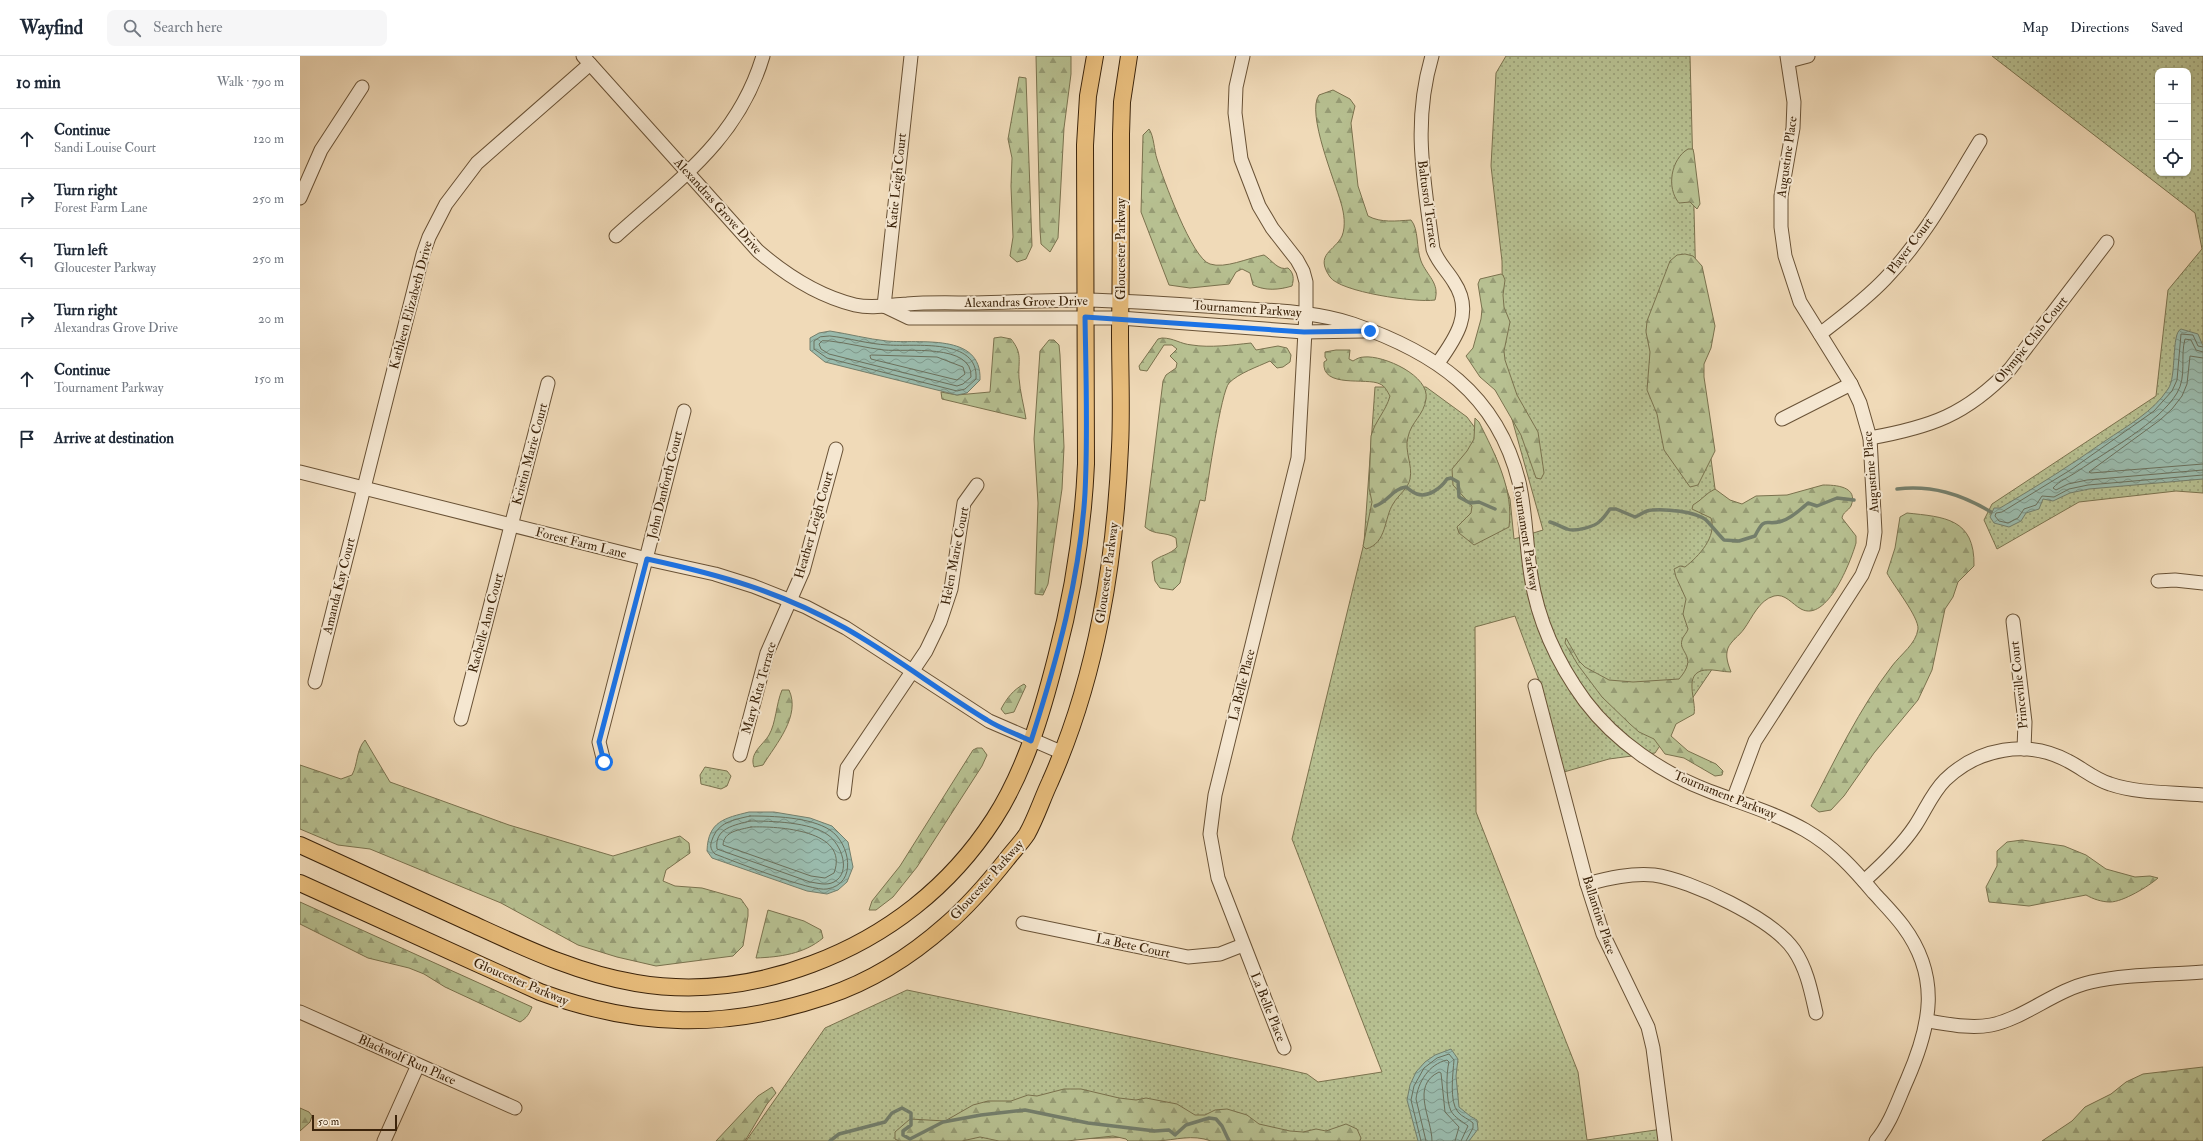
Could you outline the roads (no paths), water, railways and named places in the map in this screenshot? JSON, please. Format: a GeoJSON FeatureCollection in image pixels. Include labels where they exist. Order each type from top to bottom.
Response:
{"type":"FeatureCollection","features":[{"type":"Feature","properties":{"kind":"main road"},"geometry":{"type":"LineString","coordinates":[[300,845],[554,961],[599,976],[639,984],[670,987],[734,984],[773,978],[843,952],[883,930],[916,906],[963,860],[995,818],[1017,775],[1031,741],[1061,640],[1077,561],[1086,464],[1085,145],[1088,96],[1095,56]]}},
{"type":"Feature","properties":{"kind":"main road","name":"Gloucester Parkway"},"geometry":{"type":"LineString","coordinates":[[300,883],[540,992],[571,1003],[630,1017],[656,1020],[720,1020],[765,1014],[844,990],[890,968],[926,943],[964,909],[1026,835],[1063,753],[1087,680],[1110,572],[1120,445],[1121,134],[1122,102],[1129,56]]}},
{"type":"Feature","properties":{"kind":"street"},"geometry":{"type":"LineString","coordinates":[[616,236],[687,173],[723,136],[739,113],[751,90],[763,56]]}},
{"type":"Feature","properties":{"kind":"street","name":"Katie Leigh Court"},"geometry":{"type":"LineString","coordinates":[[884,306],[911,56]]}},
{"type":"Feature","properties":{"kind":"street","name":"La Belle Place"},"geometry":{"type":"LineString","coordinates":[[1243,56],[1236,87],[1235,113],[1241,159],[1259,206],[1272,228],[1297,260],[1303,271],[1306,282],[1306,312],[1298,458],[1211,816],[1213,855],[1218,878],[1284,1048]]}},
{"type":"Feature","properties":{"kind":"street","name":"Baltusrol Terrace"},"geometry":{"type":"LineString","coordinates":[[1432,56],[1422,102],[1421,156],[1433,249],[1437,260],[1460,292],[1463,315],[1461,328],[1438,363]]}},
{"type":"Feature","properties":{"kind":"street"},"geometry":{"type":"LineString","coordinates":[[1788,58],[1808,56]]}},
{"type":"Feature","properties":{"kind":"street","name":"Augustine Place"},"geometry":{"type":"LineString","coordinates":[[1733,800],[1755,741],[1869,561],[1875,532],[1870,438],[1860,403],[1851,384],[1800,302],[1785,256],[1781,227],[1783,181],[1794,115],[1793,81],[1788,58]]}},
{"type":"Feature","properties":{"kind":"street","name":"Alexandras Grove Drive"},"geometry":{"type":"LineString","coordinates":[[586,60],[751,244],[789,276],[824,295],[862,306],[1086,300],[1121,302]]}},
{"type":"Feature","properties":{"kind":"street","name":"Kathleen Elizabeth Drive"},"geometry":{"type":"LineString","coordinates":[[363,489],[423,254],[437,220],[477,163],[586,60]]}},
{"type":"Feature","properties":{"kind":"street"},"geometry":{"type":"LineString","coordinates":[[300,198],[321,150],[362,87]]}},
{"type":"Feature","properties":{"kind":"street","name":"Player Court"},"geometry":{"type":"LineString","coordinates":[[1820,334],[1864,299],[1905,257],[1924,230],[1980,141]]}},
{"type":"Feature","properties":{"kind":"street","name":"Olympic Club Court"},"geometry":{"type":"LineString","coordinates":[[1870,438],[1910,431],[1936,422],[1958,412],[1995,385],[2010,369],[2107,242]]}},
{"type":"Feature","properties":{"kind":"street","name":"Tournament Parkway"},"geometry":{"type":"LineString","coordinates":[[1121,302],[1306,312],[1351,323],[1394,339],[1438,363],[1471,392],[1486,412],[1510,456],[1522,501],[1531,576],[1537,605],[1547,634],[1572,683],[1590,707],[1608,726],[1652,762],[1684,780],[1779,817],[1806,830],[1837,853],[1864,880],[1902,925],[1919,955],[1926,974],[1928,1021],[1920,1051],[1887,1126],[1876,1141]]}},
{"type":"Feature","properties":{"kind":"street","name":"Alexandras Grove Drive"},"geometry":{"type":"LineString","coordinates":[[884,306],[909,318],[1120,318]]}},
{"type":"Feature","properties":{"kind":"street","name":"Tournament Parkway"},"geometry":{"type":"LineString","coordinates":[[1120,318],[1304,332],[1370,331]]}},
{"type":"Feature","properties":{"kind":"street","name":"Kristin Marie Court"},"geometry":{"type":"LineString","coordinates":[[511,526],[548,383]]}},
{"type":"Feature","properties":{"kind":"street"},"geometry":{"type":"LineString","coordinates":[[1782,419],[1851,384]]}},
{"type":"Feature","properties":{"kind":"street","name":"John Danforth Court"},"geometry":{"type":"LineString","coordinates":[[604,762],[599,742],[684,411]]}},
{"type":"Feature","properties":{"kind":"street","name":"Heather Leigh Court"},"geometry":{"type":"LineString","coordinates":[[790,600],[804,571],[836,449]]}},
{"type":"Feature","properties":{"kind":"street","name":"Forest Farm Lane"},"geometry":{"type":"LineString","coordinates":[[300,472],[511,526],[715,574],[790,600],[846,628],[989,721],[1031,741],[1063,753]]}},
{"type":"Feature","properties":{"kind":"street","name":"Helen Marie Court"},"geometry":{"type":"LineString","coordinates":[[844,793],[847,768],[926,651],[946,606],[951,589],[964,503],[977,485]]}},
{"type":"Feature","properties":{"kind":"street","name":"Amanda Kay Court"},"geometry":{"type":"LineString","coordinates":[[314,682],[363,489]]}},
{"type":"Feature","properties":{"kind":"street","name":"Rachelle Ann Court"},"geometry":{"type":"LineString","coordinates":[[461,719],[511,526]]}},
{"type":"Feature","properties":{"kind":"street"},"geometry":{"type":"LineString","coordinates":[[2158,582],[2175,580],[2203,583]]}},
{"type":"Feature","properties":{"kind":"street","name":"Mary Rita Terrace"},"geometry":{"type":"LineString","coordinates":[[740,755],[767,653],[790,600]]}},
{"type":"Feature","properties":{"kind":"street","name":"Princeville Court"},"geometry":{"type":"LineString","coordinates":[[2013,621],[2025,722],[2024,749]]}},
{"type":"Feature","properties":{"kind":"street","name":"Ballantine Place"},"geometry":{"type":"LineString","coordinates":[[1535,686],[1587,884],[1603,934],[1611,955],[1640,1007],[1648,1028],[1653,1048],[1665,1141]]}},
{"type":"Feature","properties":{"kind":"street"},"geometry":{"type":"LineString","coordinates":[[1864,880],[1903,843],[1916,825],[1933,794],[1957,770],[1988,753],[2006,749],[2024,749],[2053,754],[2110,784],[2126,788],[2203,795]]}},
{"type":"Feature","properties":{"kind":"street"},"geometry":{"type":"LineString","coordinates":[[1587,884],[1614,877],[1634,875],[1672,878],[1692,885],[1756,917],[1783,936],[1793,949],[1808,977],[1816,1013]]}},
{"type":"Feature","properties":{"kind":"street","name":"La Bete Court"},"geometry":{"type":"LineString","coordinates":[[1023,923],[1188,957],[1220,954],[1243,945]]}},
{"type":"Feature","properties":{"kind":"street"},"geometry":{"type":"LineString","coordinates":[[1928,1021],[1963,1026],[1991,1025],[2007,1020],[2064,990],[2090,982],[2113,978],[2203,972]]}},
{"type":"Feature","properties":{"kind":"street","name":"Blackwolf Run Place"},"geometry":{"type":"LineString","coordinates":[[300,1012],[515,1108]]}},
{"type":"Feature","properties":{"kind":"street"},"geometry":{"type":"LineString","coordinates":[[384,1141],[418,1065]]}},
{"type":"Feature","properties":{"kind":"water"},"geometry":{"type":"Polygon","coordinates":[[[2181,329],[2198,334],[2203,346],[2203,479],[2089,489],[2070,493],[2053,501],[2043,499],[2039,509],[2026,513],[2021,521],[2009,527],[1994,523],[1990,517],[1994,508],[2000,508],[2053,476],[2131,424],[2155,405],[2171,383],[2176,338],[2181,329]]]}},
{"type":"Feature","properties":{"kind":"water"},"geometry":{"type":"Polygon","coordinates":[[[830,331],[887,341],[931,342],[960,347],[971,354],[978,365],[980,380],[967,393],[957,395],[825,362],[810,350],[810,338],[819,333],[830,331]]]}},
{"type":"Feature","properties":{"kind":"water"},"geometry":{"type":"Polygon","coordinates":[[[749,812],[774,812],[810,818],[832,826],[848,842],[853,867],[847,882],[838,890],[827,894],[807,891],[712,858],[707,851],[708,841],[714,827],[719,822],[732,816],[749,812]]]}},
{"type":"Feature","properties":{"kind":"water"},"geometry":{"type":"Polygon","coordinates":[[[1451,1049],[1458,1059],[1456,1076],[1459,1107],[1477,1120],[1478,1129],[1469,1141],[1418,1141],[1407,1100],[1410,1085],[1416,1072],[1425,1062],[1435,1055],[1451,1049]]]}},
{"type":"Feature","properties":{"kind":"waterway"},"geometry":{"type":"LineString","coordinates":[[1375,506],[1383,502],[1401,488],[1406,487],[1413,492],[1425,495],[1434,491],[1447,479],[1451,478],[1458,482],[1459,497],[1470,503],[1479,502],[1495,509]]}},
{"type":"Feature","properties":{"kind":"waterway"},"geometry":{"type":"LineString","coordinates":[[1897,489],[1922,488],[1946,492],[1969,500],[1991,512]]}},
{"type":"Feature","properties":{"kind":"waterway"},"geometry":{"type":"LineString","coordinates":[[1550,522],[1567,529],[1574,530],[1589,527],[1597,523],[1610,509],[1616,509],[1635,517],[1650,510],[1672,510],[1695,514],[1706,520],[1724,540],[1739,541],[1755,536],[1761,525],[1766,522],[1772,523],[1789,518],[1808,503],[1817,506],[1837,498],[1854,500]]}},
{"type":"Feature","properties":{"kind":"waterway"},"geometry":{"type":"LineString","coordinates":[[830,1141],[839,1134],[885,1122],[892,1113],[902,1108],[911,1113],[911,1125],[903,1131],[903,1135],[910,1139],[943,1122],[981,1115],[1025,1110],[1088,1123],[1155,1131],[1169,1130],[1175,1135],[1186,1125],[1209,1118],[1216,1119],[1222,1126],[1229,1141]]}}]}
